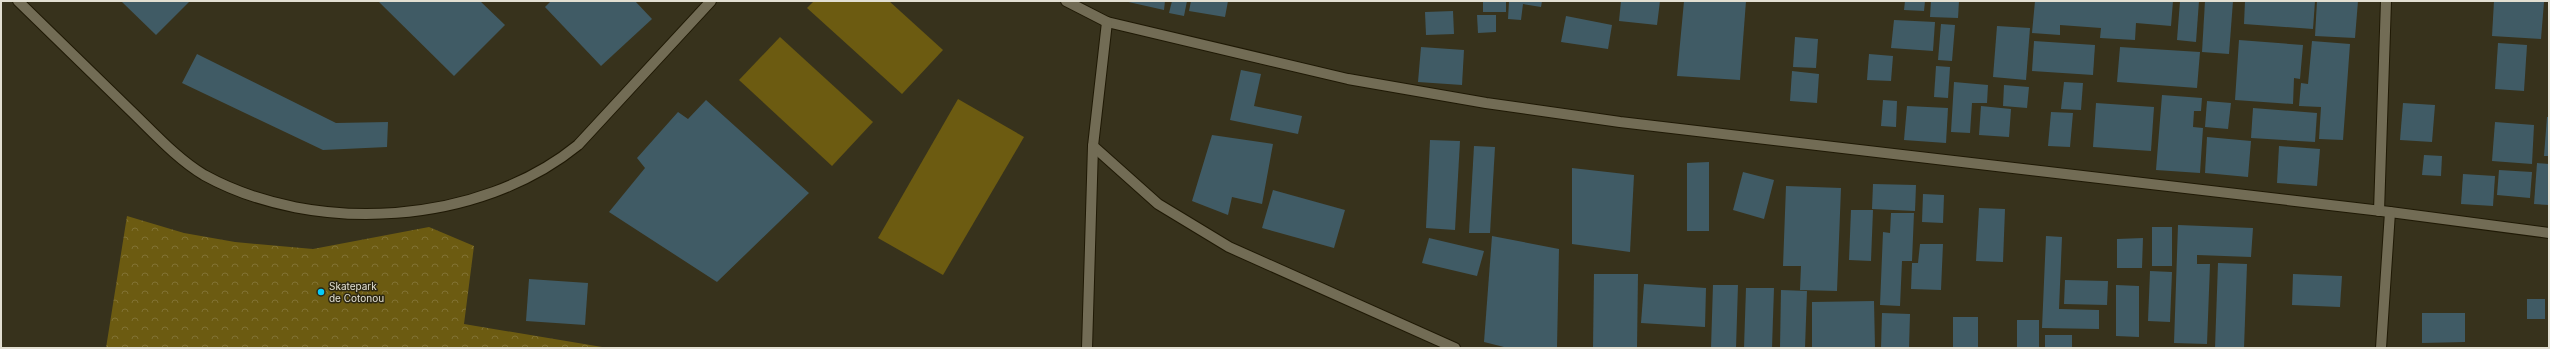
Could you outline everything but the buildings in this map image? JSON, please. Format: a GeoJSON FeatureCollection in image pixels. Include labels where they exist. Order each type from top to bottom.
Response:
{"type":"FeatureCollection","features":[{"type":"Feature","properties":{"kind":"street"},"geometry":{"type":"LineString","coordinates":[[18,1],[163,142],[203,174],[245,194],[295,207],[350,214],[403,212],[454,204],[531,178],[557,162],[578,145],[711,1]]}},
{"type":"Feature","properties":{"kind":"street"},"geometry":{"type":"LineString","coordinates":[[1066,1],[1107,22],[1348,80],[1486,104],[1620,122],[2390,212],[2549,233]]}},
{"type":"Feature","properties":{"kind":"street"},"geometry":{"type":"LineString","coordinates":[[2379,211],[2386,1]]}},
{"type":"Feature","properties":{"kind":"street"},"geometry":{"type":"LineString","coordinates":[[1087,348],[1093,146],[1107,22]]}},
{"type":"Feature","properties":{"kind":"street"},"geometry":{"type":"LineString","coordinates":[[1093,146],[1158,204],[1229,247],[1455,348]]}},
{"type":"Feature","properties":{"kind":"street"},"geometry":{"type":"LineString","coordinates":[[2381,348],[2390,212]]}},
{"type":"Feature","properties":{"kind":"green space"},"geometry":{"type":"Polygon","coordinates":[[[814,1],[889,1],[943,50],[902,94],[807,8],[814,1]]]}},
{"type":"Feature","properties":{"kind":"green space"},"geometry":{"type":"Polygon","coordinates":[[[780,37],[873,122],[832,166],[739,80],[780,37]]]}},
{"type":"Feature","properties":{"kind":"green space"},"geometry":{"type":"Polygon","coordinates":[[[958,99],[1024,137],[943,275],[878,238],[958,99]]]}},
{"type":"Feature","properties":{"kind":"green space","name":"Skatepark de Cotonou"},"geometry":{"type":"Polygon","coordinates":[[[127,216],[184,233],[235,242],[313,249],[429,227],[474,246],[464,324],[608,348],[106,348],[127,216]]]}},
{"type":"Feature","properties":{"kind":"place","name":"Skatepark de Cotonou"},"geometry":{"type":"Point","coordinates":[321,292]}}]}
